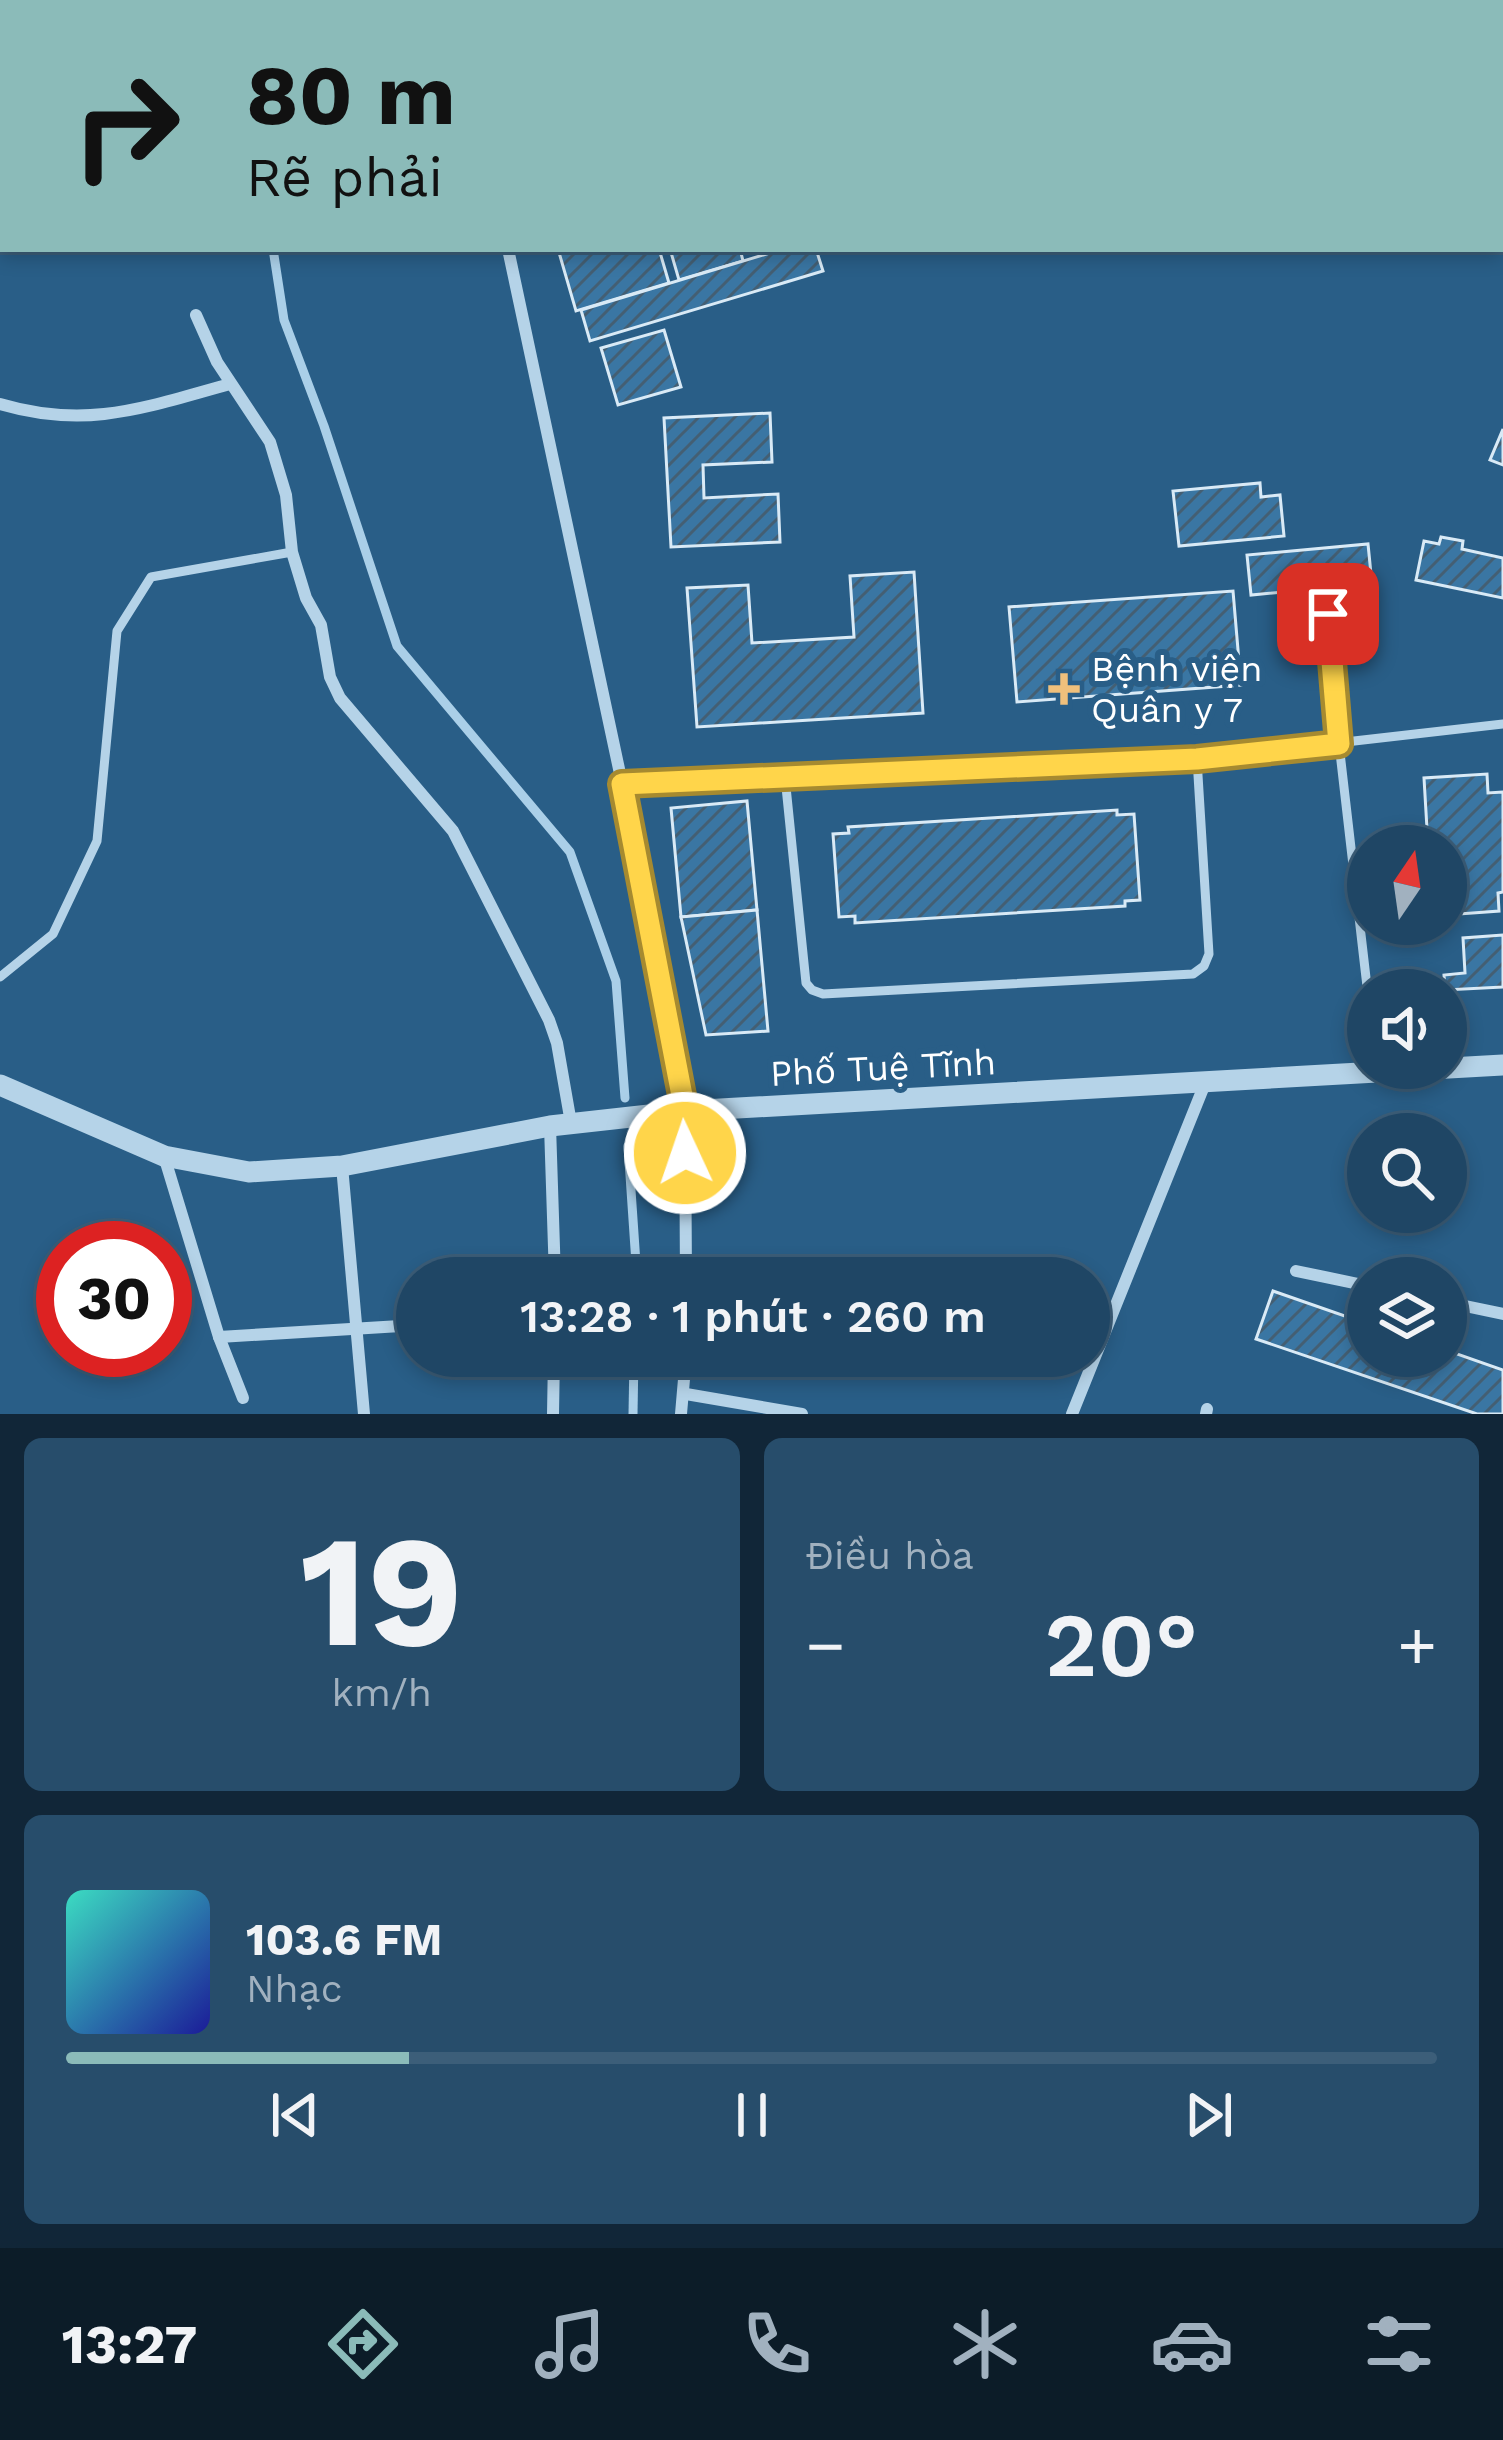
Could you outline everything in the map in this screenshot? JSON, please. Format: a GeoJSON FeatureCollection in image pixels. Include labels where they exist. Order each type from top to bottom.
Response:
{"type":"FeatureCollection","features":[{"type":"Feature","properties":{"kind":"street"},"geometry":{"type":"LineString","coordinates":[[509,252],[622,784],[685,1111],[686,1257]]}},
{"type":"Feature","properties":{"kind":"street"},"geometry":{"type":"LineString","coordinates":[[196,315],[230,384],[270,442],[286,495],[292,552],[306,598],[321,626],[330,677],[340,698],[453,830],[557,1043],[561,1125],[556,1257]]}},
{"type":"Feature","properties":{"kind":"street"},"geometry":{"type":"LineString","coordinates":[[0,404],[65,416],[110,416],[230,384]]}},
{"type":"Feature","properties":{"kind":"street","name":"Phố Tuệ Tĩnh"},"geometry":{"type":"LineString","coordinates":[[1467,1067],[1503,1066]]}},
{"type":"Feature","properties":{"kind":"street","name":"Phố Tuệ Tĩnh"},"geometry":{"type":"LineString","coordinates":[[0,1084],[164,1156],[249,1172],[342,1166],[561,1125],[685,1111],[1347,1072]]}},
{"type":"Feature","properties":{"kind":"street"},"geometry":{"type":"LineString","coordinates":[[1072,1414],[1206,1082]]}},
{"type":"Feature","properties":{"kind":"street"},"geometry":{"type":"LineString","coordinates":[[164,1156],[219,1337],[243,1399]]}},
{"type":"Feature","properties":{"kind":"street"},"geometry":{"type":"LineString","coordinates":[[342,1166],[364,1414]]}},
{"type":"Feature","properties":{"kind":"street"},"geometry":{"type":"LineString","coordinates":[[1296,1271],[1347,1282]]}},
{"type":"Feature","properties":{"kind":"street"},"geometry":{"type":"LineString","coordinates":[[1467,1306],[1503,1314]]}},
{"type":"Feature","properties":{"kind":"street"},"geometry":{"type":"LineString","coordinates":[[219,1337],[396,1326]]}},
{"type":"Feature","properties":{"kind":"street"},"geometry":{"type":"LineString","coordinates":[[553,1414],[554,1377]]}},
{"type":"Feature","properties":{"kind":"street"},"geometry":{"type":"LineString","coordinates":[[681,1414],[686,1377]]}},
{"type":"Feature","properties":{"kind":"street"},"geometry":{"type":"LineString","coordinates":[[686,1394],[802,1414]]}},
{"type":"Feature","properties":{"kind":"lane"},"geometry":{"type":"LineString","coordinates":[[0,976],[52,934],[97,841],[117,631],[151,577],[292,552]]}},
{"type":"Feature","properties":{"kind":"lane"},"geometry":{"type":"LineString","coordinates":[[1328,614],[1365,969]]}},
{"type":"Feature","properties":{"kind":"lane"},"geometry":{"type":"LineString","coordinates":[[622,784],[1197,759],[1503,724]]}},
{"type":"Feature","properties":{"kind":"lane"},"geometry":{"type":"LineString","coordinates":[[785,777],[806,982],[823,994],[1201,970],[1209,954],[1197,759]]}},
{"type":"Feature","properties":{"kind":"building"},"geometry":{"type":"Polygon","coordinates":[[[559,252],[660,252],[669,283],[576,311],[559,252]]]}},
{"type":"Feature","properties":{"kind":"building"},"geometry":{"type":"Polygon","coordinates":[[[671,252],[741,252],[743,261],[679,280],[671,252]]]}},
{"type":"Feature","properties":{"kind":"building"},"geometry":{"type":"Polygon","coordinates":[[[773,252],[817,252],[823,271],[590,341],[581,310],[773,252]]]}},
{"type":"Feature","properties":{"kind":"building"},"geometry":{"type":"Polygon","coordinates":[[[664,330],[681,387],[618,405],[601,348],[664,330]]]}},
{"type":"Feature","properties":{"kind":"building"},"geometry":{"type":"Polygon","coordinates":[[[770,413],[772,462],[703,465],[704,498],[778,494],[780,542],[671,547],[664,418],[770,413]]]}},
{"type":"Feature","properties":{"kind":"building"},"geometry":{"type":"Polygon","coordinates":[[[1503,429],[1503,465],[1490,460],[1503,429]]]}},
{"type":"Feature","properties":{"kind":"building"},"geometry":{"type":"Polygon","coordinates":[[[1260,483],[1261,497],[1280,495],[1284,536],[1179,546],[1173,491],[1260,483]]]}},
{"type":"Feature","properties":{"kind":"building"},"geometry":{"type":"Polygon","coordinates":[[[1441,537],[1463,541],[1462,549],[1503,558],[1503,598],[1416,580],[1424,541],[1439,544],[1441,537]]]}},
{"type":"Feature","properties":{"kind":"building"},"geometry":{"type":"Polygon","coordinates":[[[1368,544],[1372,584],[1251,595],[1247,555],[1368,544]]]}},
{"type":"Feature","properties":{"kind":"building"},"geometry":{"type":"Polygon","coordinates":[[[914,572],[923,713],[697,727],[687,588],[748,585],[752,643],[854,637],[850,576],[914,572]]]}},
{"type":"Feature","properties":{"kind":"building"},"geometry":{"type":"Polygon","coordinates":[[[1233,591],[1241,685],[1017,702],[1009,607],[1233,591]]]}},
{"type":"Feature","properties":{"kind":"building"},"geometry":{"type":"Polygon","coordinates":[[[1487,774],[1488,793],[1503,792],[1499,911],[1467,913],[1467,825],[1427,825],[1424,778],[1487,774]]]}},
{"type":"Feature","properties":{"kind":"building"},"geometry":{"type":"Polygon","coordinates":[[[747,801],[757,910],[681,917],[671,808],[747,801]]]}},
{"type":"Feature","properties":{"kind":"building"},"geometry":{"type":"Polygon","coordinates":[[[1117,810],[1117,815],[1134,814],[1140,900],[1125,901],[1125,906],[855,923],[855,916],[839,917],[833,834],[849,833],[848,827],[1117,810]]]}},
{"type":"Feature","properties":{"kind":"building"},"geometry":{"type":"Polygon","coordinates":[[[757,910],[768,1031],[706,1035],[681,917],[757,910]]]}},
{"type":"Feature","properties":{"kind":"building"},"geometry":{"type":"Polygon","coordinates":[[[1503,935],[1503,987],[1467,989],[1467,938],[1503,935]]]}},
{"type":"Feature","properties":{"kind":"building"},"geometry":{"type":"Polygon","coordinates":[[[1273,1291],[1347,1317],[1347,1370],[1256,1339],[1273,1291]]]}},
{"type":"Feature","properties":{"kind":"building"},"geometry":{"type":"Polygon","coordinates":[[[1467,1357],[1503,1370],[1503,1414],[1477,1414],[1368,1377],[1467,1377],[1467,1357]]]}},
{"type":"Feature","properties":{"kind":"waterway"},"geometry":{"type":"LineString","coordinates":[[273,252],[284,320],[397,646],[570,852],[616,981],[625,1098]]}},
{"type":"Feature","properties":{"kind":"waterway"},"geometry":{"type":"LineString","coordinates":[[628,1146],[636,1257]]}},
{"type":"Feature","properties":{"kind":"waterway"},"geometry":{"type":"LineString","coordinates":[[633,1414],[634,1377]]}},
{"type":"Feature","properties":{"kind":"place","name":"Bệnh viện Quân y 7"},"geometry":{"type":"Point","coordinates":[1064,689]}},
{"type":"Feature","properties":{"kind":"route"},"geometry":{"type":"LineString","coordinates":[[685,1153],[685,1111],[622,784],[1197,759],[1339,744],[1328,614]]}}]}
